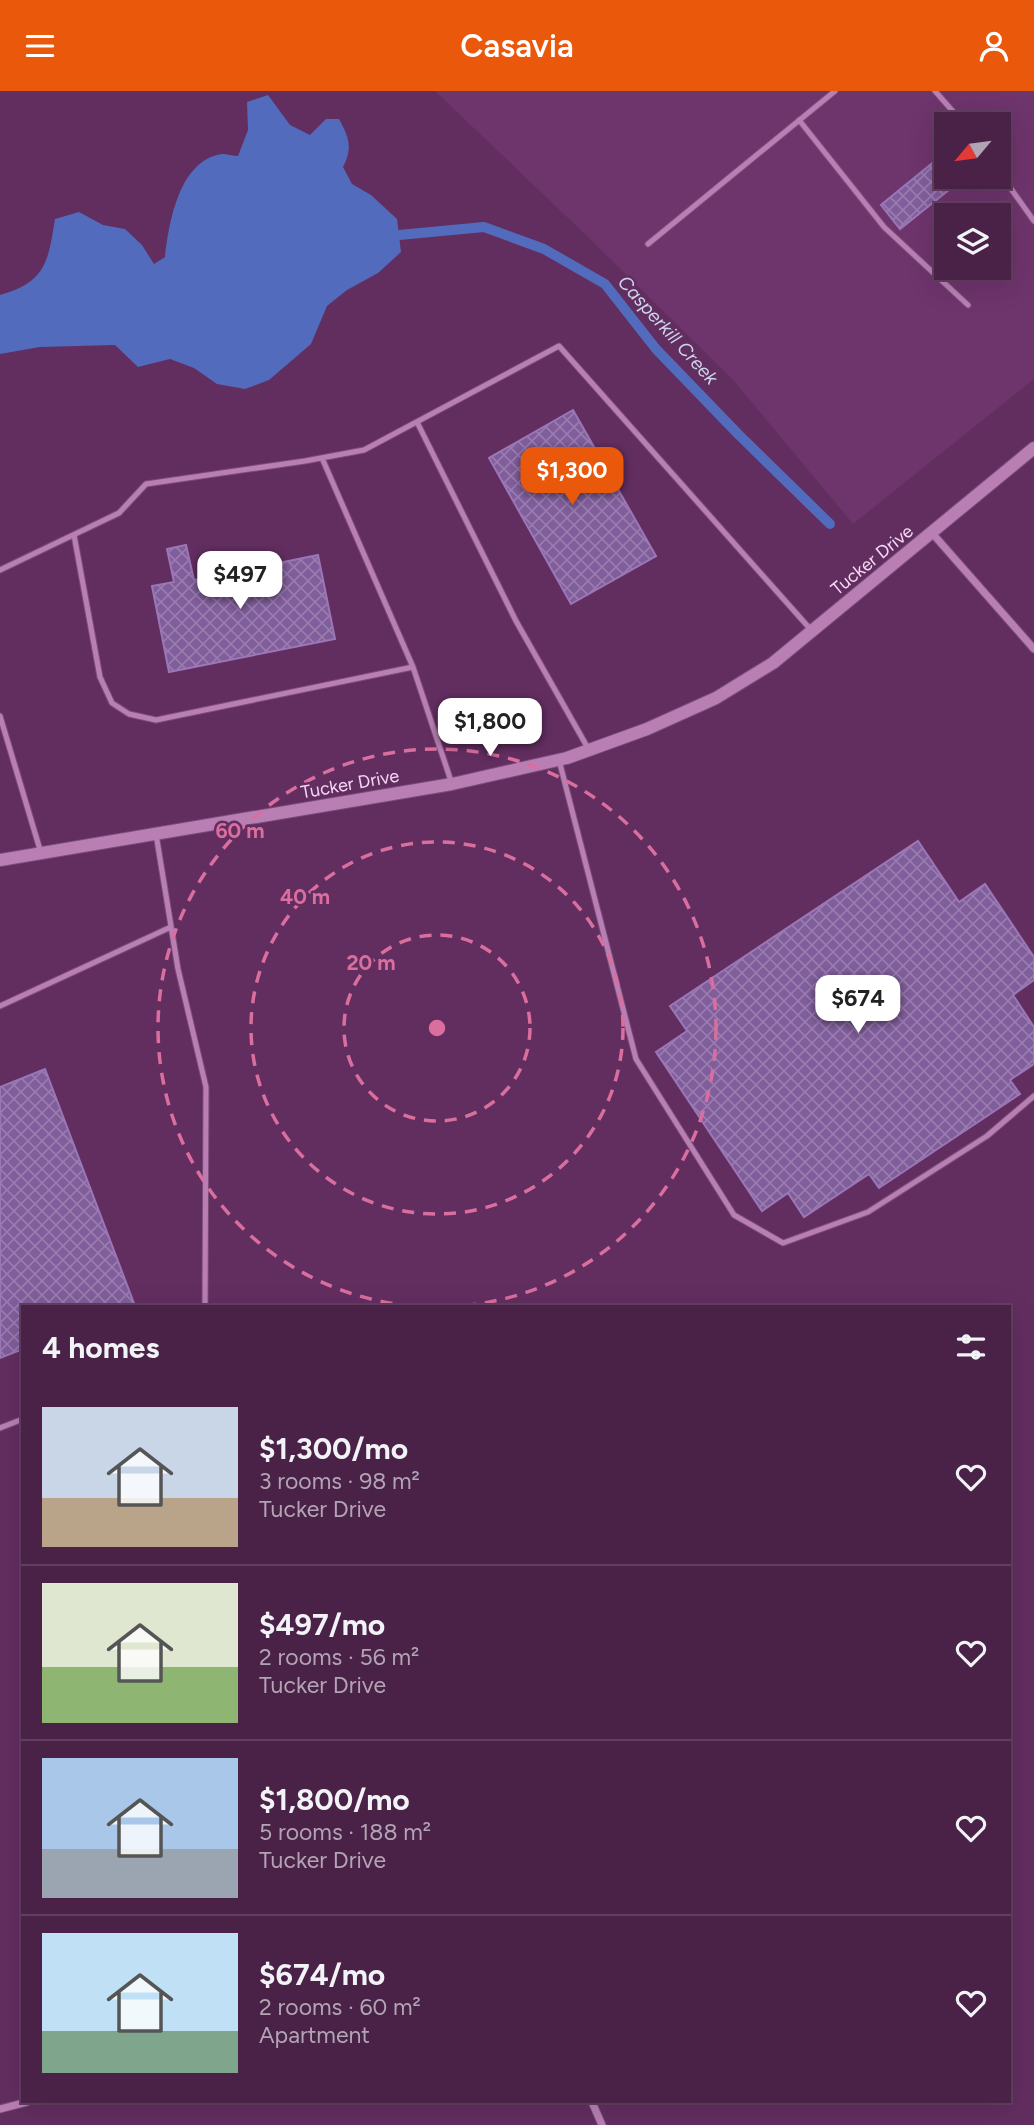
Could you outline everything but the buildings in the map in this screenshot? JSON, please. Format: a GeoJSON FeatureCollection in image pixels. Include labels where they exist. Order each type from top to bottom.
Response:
{"type":"FeatureCollection","features":[{"type":"Feature","properties":{"kind":"street","name":"Tucker Drive"},"geometry":{"type":"LineString","coordinates":[[0,860],[452,784],[559,759],[647,729],[716,698],[773,663],[1034,448]]}},
{"type":"Feature","properties":{"kind":"street"},"geometry":{"type":"LineString","coordinates":[[932,533],[1034,649]]}},
{"type":"Feature","properties":{"kind":"street"},"geometry":{"type":"LineString","coordinates":[[0,2109],[23,2103]]}},
{"type":"Feature","properties":{"kind":"street"},"geometry":{"type":"LineString","coordinates":[[592,2103],[602,2125]]}},
{"type":"Feature","properties":{"kind":"lane"},"geometry":{"type":"LineString","coordinates":[[648,244],[835,91]]}},
{"type":"Feature","properties":{"kind":"lane"},"geometry":{"type":"LineString","coordinates":[[935,91],[953,112]]}},
{"type":"Feature","properties":{"kind":"lane"},"geometry":{"type":"LineString","coordinates":[[799,120],[884,227],[968,305]]}},
{"type":"Feature","properties":{"kind":"lane"},"geometry":{"type":"LineString","coordinates":[[1011,189],[1034,221]]}},
{"type":"Feature","properties":{"kind":"lane"},"geometry":{"type":"LineString","coordinates":[[0,570],[119,513],[146,484],[364,450],[559,346],[812,631]]}},
{"type":"Feature","properties":{"kind":"lane"},"geometry":{"type":"LineString","coordinates":[[417,422],[516,621],[589,750]]}},
{"type":"Feature","properties":{"kind":"lane"},"geometry":{"type":"LineString","coordinates":[[322,458],[413,667],[452,784]]}},
{"type":"Feature","properties":{"kind":"lane"},"geometry":{"type":"LineString","coordinates":[[74,535],[100,677],[111,703],[130,714],[156,720],[413,667]]}},
{"type":"Feature","properties":{"kind":"lane"},"geometry":{"type":"LineString","coordinates":[[0,716],[41,853]]}},
{"type":"Feature","properties":{"kind":"lane"},"geometry":{"type":"LineString","coordinates":[[0,745],[8,743]]}},
{"type":"Feature","properties":{"kind":"lane"},"geometry":{"type":"LineString","coordinates":[[559,759],[636,1059],[734,1215],[783,1243],[869,1212],[987,1136],[1034,1096]]}},
{"type":"Feature","properties":{"kind":"lane"},"geometry":{"type":"LineString","coordinates":[[156,834],[178,969],[206,1087],[205,1305]]}},
{"type":"Feature","properties":{"kind":"lane"},"geometry":{"type":"LineString","coordinates":[[0,1006],[171,927]]}},
{"type":"Feature","properties":{"kind":"lane"},"geometry":{"type":"LineString","coordinates":[[0,1428],[21,1420]]}},
{"type":"Feature","properties":{"kind":"shaded area"},"geometry":{"type":"Polygon","coordinates":[[[435,91],[1034,91],[1034,379],[853,524],[733,380],[435,91]]]}},
{"type":"Feature","properties":{"kind":"water"},"geometry":{"type":"Polygon","coordinates":[[[268,95],[290,125],[310,135],[326,119],[339,119],[348,143],[348,154],[343,167],[352,184],[371,195],[397,219],[401,252],[378,273],[347,290],[327,306],[311,344],[269,380],[245,389],[217,384],[194,368],[170,359],[138,367],[115,345],[40,347],[0,354],[0,295],[27,284],[36,277],[47,259],[55,219],[79,212],[103,225],[125,229],[142,245],[154,264],[165,257],[173,211],[186,180],[207,159],[222,154],[238,156],[248,130],[247,102],[268,95]]]}},
{"type":"Feature","properties":{"kind":"waterway","name":"Casperkill Creek"},"geometry":{"type":"LineString","coordinates":[[399,235],[484,227],[544,249],[605,284],[656,349],[830,524]]}}]}
